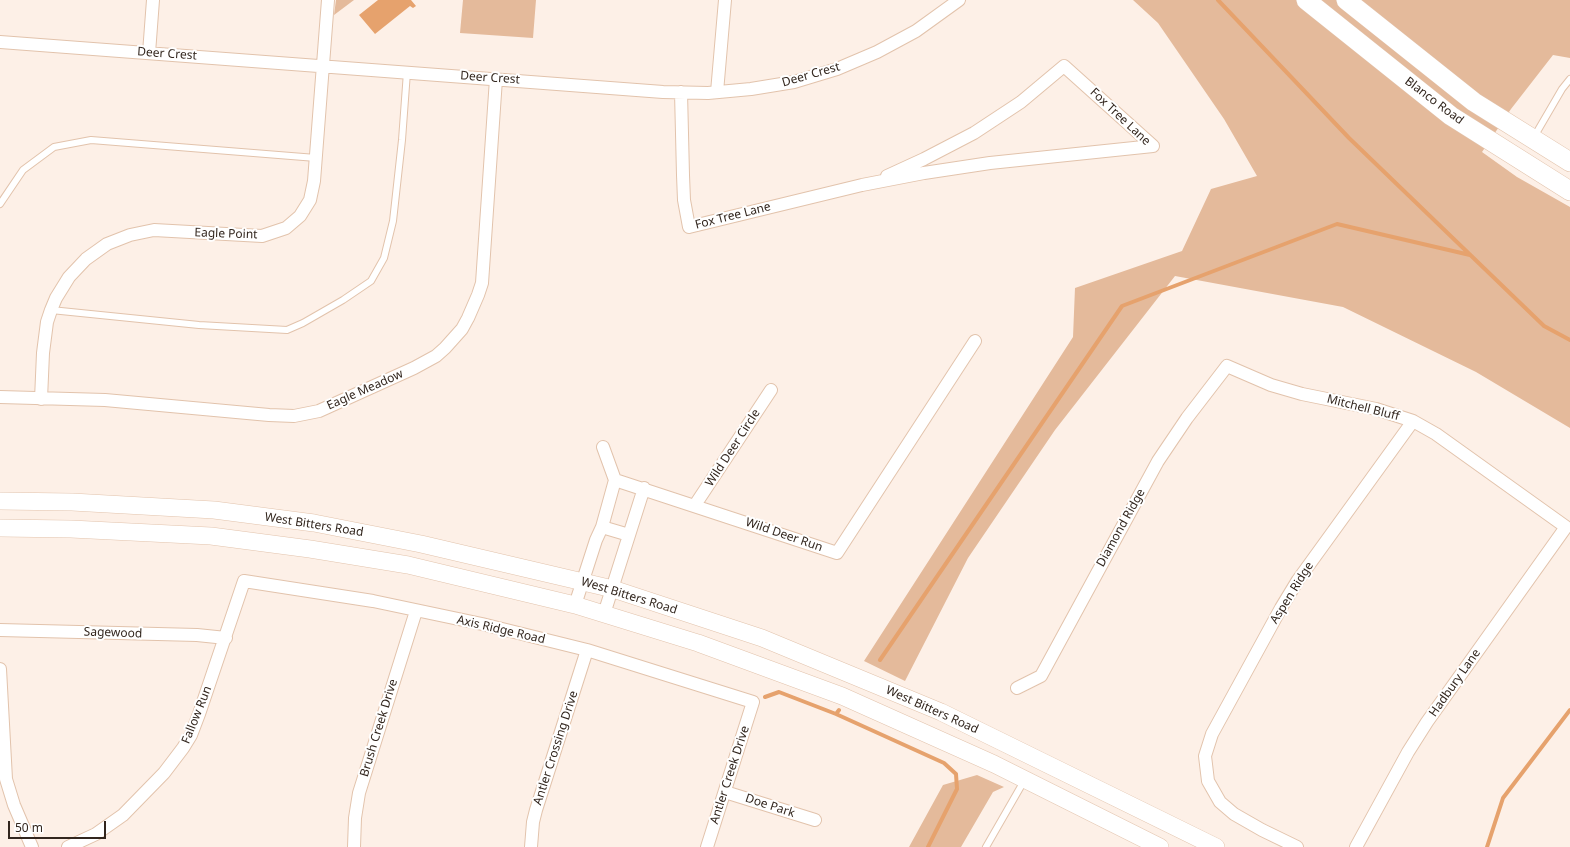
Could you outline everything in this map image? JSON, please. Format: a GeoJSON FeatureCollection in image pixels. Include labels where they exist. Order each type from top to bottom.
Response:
{"type":"FeatureCollection","features":[{"type":"Feature","properties":{"kind":"main road","name":"Blanco Road"},"geometry":{"type":"LineString","coordinates":[[1306,0],[1451,116],[1570,191]]}},
{"type":"Feature","properties":{"kind":"main road","name":"Blanco Road"},"geometry":{"type":"LineString","coordinates":[[1346,0],[1474,102],[1570,162]]}},
{"type":"Feature","properties":{"kind":"main road"},"geometry":{"type":"LineString","coordinates":[[1518,158],[1532,139]]}},
{"type":"Feature","properties":{"kind":"main road","name":"West Bitters Road"},"geometry":{"type":"LineString","coordinates":[[0,502],[72,502],[214,510],[314,523],[511,564],[613,589],[762,638],[941,712],[1216,847]]}},
{"type":"Feature","properties":{"kind":"main road","name":"West Bitters Road"},"geometry":{"type":"LineString","coordinates":[[0,528],[71,529],[211,536],[310,549],[408,565],[575,605],[698,643],[842,696],[929,734],[1160,847]]}},
{"type":"Feature","properties":{"kind":"main road"},"geometry":{"type":"LineString","coordinates":[[929,734],[941,712]]}},
{"type":"Feature","properties":{"kind":"street"},"geometry":{"type":"LineString","coordinates":[[149,53],[153,0]]}},
{"type":"Feature","properties":{"kind":"street","name":"Eagle Point"},"geometry":{"type":"LineString","coordinates":[[41,399],[43,353],[47,322],[56,298],[69,277],[86,259],[107,244],[130,235],[154,230],[262,236],[286,228],[300,216],[310,200],[314,181],[328,0]]}},
{"type":"Feature","properties":{"kind":"street"},"geometry":{"type":"LineString","coordinates":[[718,92],[725,0]]}},
{"type":"Feature","properties":{"kind":"street","name":"Deer Crest"},"geometry":{"type":"LineString","coordinates":[[0,42],[681,92],[718,92],[751,90],[794,82],[837,69],[877,52],[916,31],[959,0]]}},
{"type":"Feature","properties":{"kind":"street","name":"Fox Tree Lane"},"geometry":{"type":"LineString","coordinates":[[681,92],[684,200],[689,227],[862,185],[924,173],[990,163],[1153,146],[1064,66],[1021,102],[974,133],[924,159],[862,185]]}},
{"type":"Feature","properties":{"kind":"street","name":"Eagle Meadow"},"geometry":{"type":"LineString","coordinates":[[0,397],[105,400],[294,416],[318,411],[414,368],[436,356],[462,329],[482,283],[496,79]]}},
{"type":"Feature","properties":{"kind":"street","name":"Wild Deer Run"},"geometry":{"type":"LineString","coordinates":[[615,480],[644,488],[837,553],[975,341]]}},
{"type":"Feature","properties":{"kind":"street","name":"Mitchell Bluff"},"geometry":{"type":"LineString","coordinates":[[1227,366],[1277,386],[1302,394],[1376,409],[1413,422],[1436,434],[1566,528]]}},
{"type":"Feature","properties":{"kind":"street","name":"Diamond Ridge"},"geometry":{"type":"LineString","coordinates":[[1017,688],[1041,676],[1158,461],[1187,418],[1227,366]]}},
{"type":"Feature","properties":{"kind":"street","name":"Wild Deer Circle"},"geometry":{"type":"LineString","coordinates":[[695,505],[771,390]]}},
{"type":"Feature","properties":{"kind":"street","name":"Aspen Ridge"},"geometry":{"type":"LineString","coordinates":[[1297,847],[1234,814],[1220,802],[1208,781],[1206,756],[1212,734],[1298,580],[1413,422]]}},
{"type":"Feature","properties":{"kind":"street"},"geometry":{"type":"LineString","coordinates":[[575,605],[596,540],[602,527],[615,480],[603,448]]}},
{"type":"Feature","properties":{"kind":"street"},"geometry":{"type":"LineString","coordinates":[[604,614],[644,488]]}},
{"type":"Feature","properties":{"kind":"street"},"geometry":{"type":"LineString","coordinates":[[602,527],[630,535]]}},
{"type":"Feature","properties":{"kind":"street","name":"Hadbury Lane"},"geometry":{"type":"LineString","coordinates":[[1356,847],[1408,752],[1427,722],[1566,528]]}},
{"type":"Feature","properties":{"kind":"street","name":"Axis Ridge Road"},"geometry":{"type":"LineString","coordinates":[[244,581],[372,601],[482,624],[587,650],[753,702]]}},
{"type":"Feature","properties":{"kind":"street","name":"Fallow Run"},"geometry":{"type":"LineString","coordinates":[[68,847],[96,834],[119,818],[174,761],[191,735],[226,638],[244,581]]}},
{"type":"Feature","properties":{"kind":"street","name":"Brush Creek Drive"},"geometry":{"type":"LineString","coordinates":[[354,847],[355,818],[359,793],[416,611]]}},
{"type":"Feature","properties":{"kind":"street","name":"Sagewood"},"geometry":{"type":"LineString","coordinates":[[0,630],[226,638]]}},
{"type":"Feature","properties":{"kind":"street","name":"Antler Crossing Drive"},"geometry":{"type":"LineString","coordinates":[[530,847],[536,810],[587,650]]}},
{"type":"Feature","properties":{"kind":"street"},"geometry":{"type":"LineString","coordinates":[[0,669],[6,780],[14,805],[32,847]]}},
{"type":"Feature","properties":{"kind":"street","name":"Antler Creek Drive"},"geometry":{"type":"LineString","coordinates":[[707,847],[753,702]]}},
{"type":"Feature","properties":{"kind":"street","name":"Doe Park"},"geometry":{"type":"LineString","coordinates":[[725,792],[815,820]]}},
{"type":"Feature","properties":{"kind":"lane"},"geometry":{"type":"LineString","coordinates":[[51,310],[199,325],[287,330],[303,323],[343,300],[371,281],[384,258],[393,221],[402,140],[407,72]]}},
{"type":"Feature","properties":{"kind":"lane"},"geometry":{"type":"LineString","coordinates":[[1532,139],[1562,89],[1570,79]]}},
{"type":"Feature","properties":{"kind":"lane"},"geometry":{"type":"LineString","coordinates":[[0,204],[23,170],[54,147],[91,140],[316,158]]}},
{"type":"Feature","properties":{"kind":"lane"},"geometry":{"type":"LineString","coordinates":[[986,847],[1024,780]]}},
{"type":"Feature","properties":{"kind":"shaded area"},"geometry":{"type":"Polygon","coordinates":[[[336,0],[354,0],[334,15],[336,0]]]}},
{"type":"Feature","properties":{"kind":"shaded area"},"geometry":{"type":"Polygon","coordinates":[[[378,0],[411,0],[416,6],[413,8],[410,6],[375,34],[359,15],[378,0]]]}},
{"type":"Feature","properties":{"kind":"shaded area"},"geometry":{"type":"Polygon","coordinates":[[[463,0],[536,0],[533,38],[460,33],[463,0]]]}},
{"type":"Feature","properties":{"kind":"shaded area"},"geometry":{"type":"Polygon","coordinates":[[[1133,0],[1570,0],[1570,58],[1553,55],[1511,109],[1482,152],[1517,177],[1570,207],[1570,428],[1476,372],[1343,307],[1175,276],[1055,430],[968,558],[905,681],[864,661],[1073,337],[1075,288],[1182,251],[1211,189],[1257,176],[1224,119],[1158,23],[1133,0]]]}},
{"type":"Feature","properties":{"kind":"shaded area"},"geometry":{"type":"Polygon","coordinates":[[[977,775],[1004,787],[993,792],[961,847],[909,847],[943,785],[977,775]]]}},
{"type":"Feature","properties":{"kind":"waterway"},"geometry":{"type":"LineString","coordinates":[[1218,0],[1349,138],[1544,326],[1570,340]]}},
{"type":"Feature","properties":{"kind":"waterway"},"geometry":{"type":"LineString","coordinates":[[880,660],[1122,306],[1337,224],[1470,255]]}},
{"type":"Feature","properties":{"kind":"waterway"},"geometry":{"type":"LineString","coordinates":[[765,697],[779,692],[836,714]]}},
{"type":"Feature","properties":{"kind":"waterway"},"geometry":{"type":"LineString","coordinates":[[839,710],[836,714],[944,763],[956,774],[957,789],[928,847]]}},
{"type":"Feature","properties":{"kind":"waterway"},"geometry":{"type":"LineString","coordinates":[[1487,847],[1503,798],[1570,710]]}}]}
